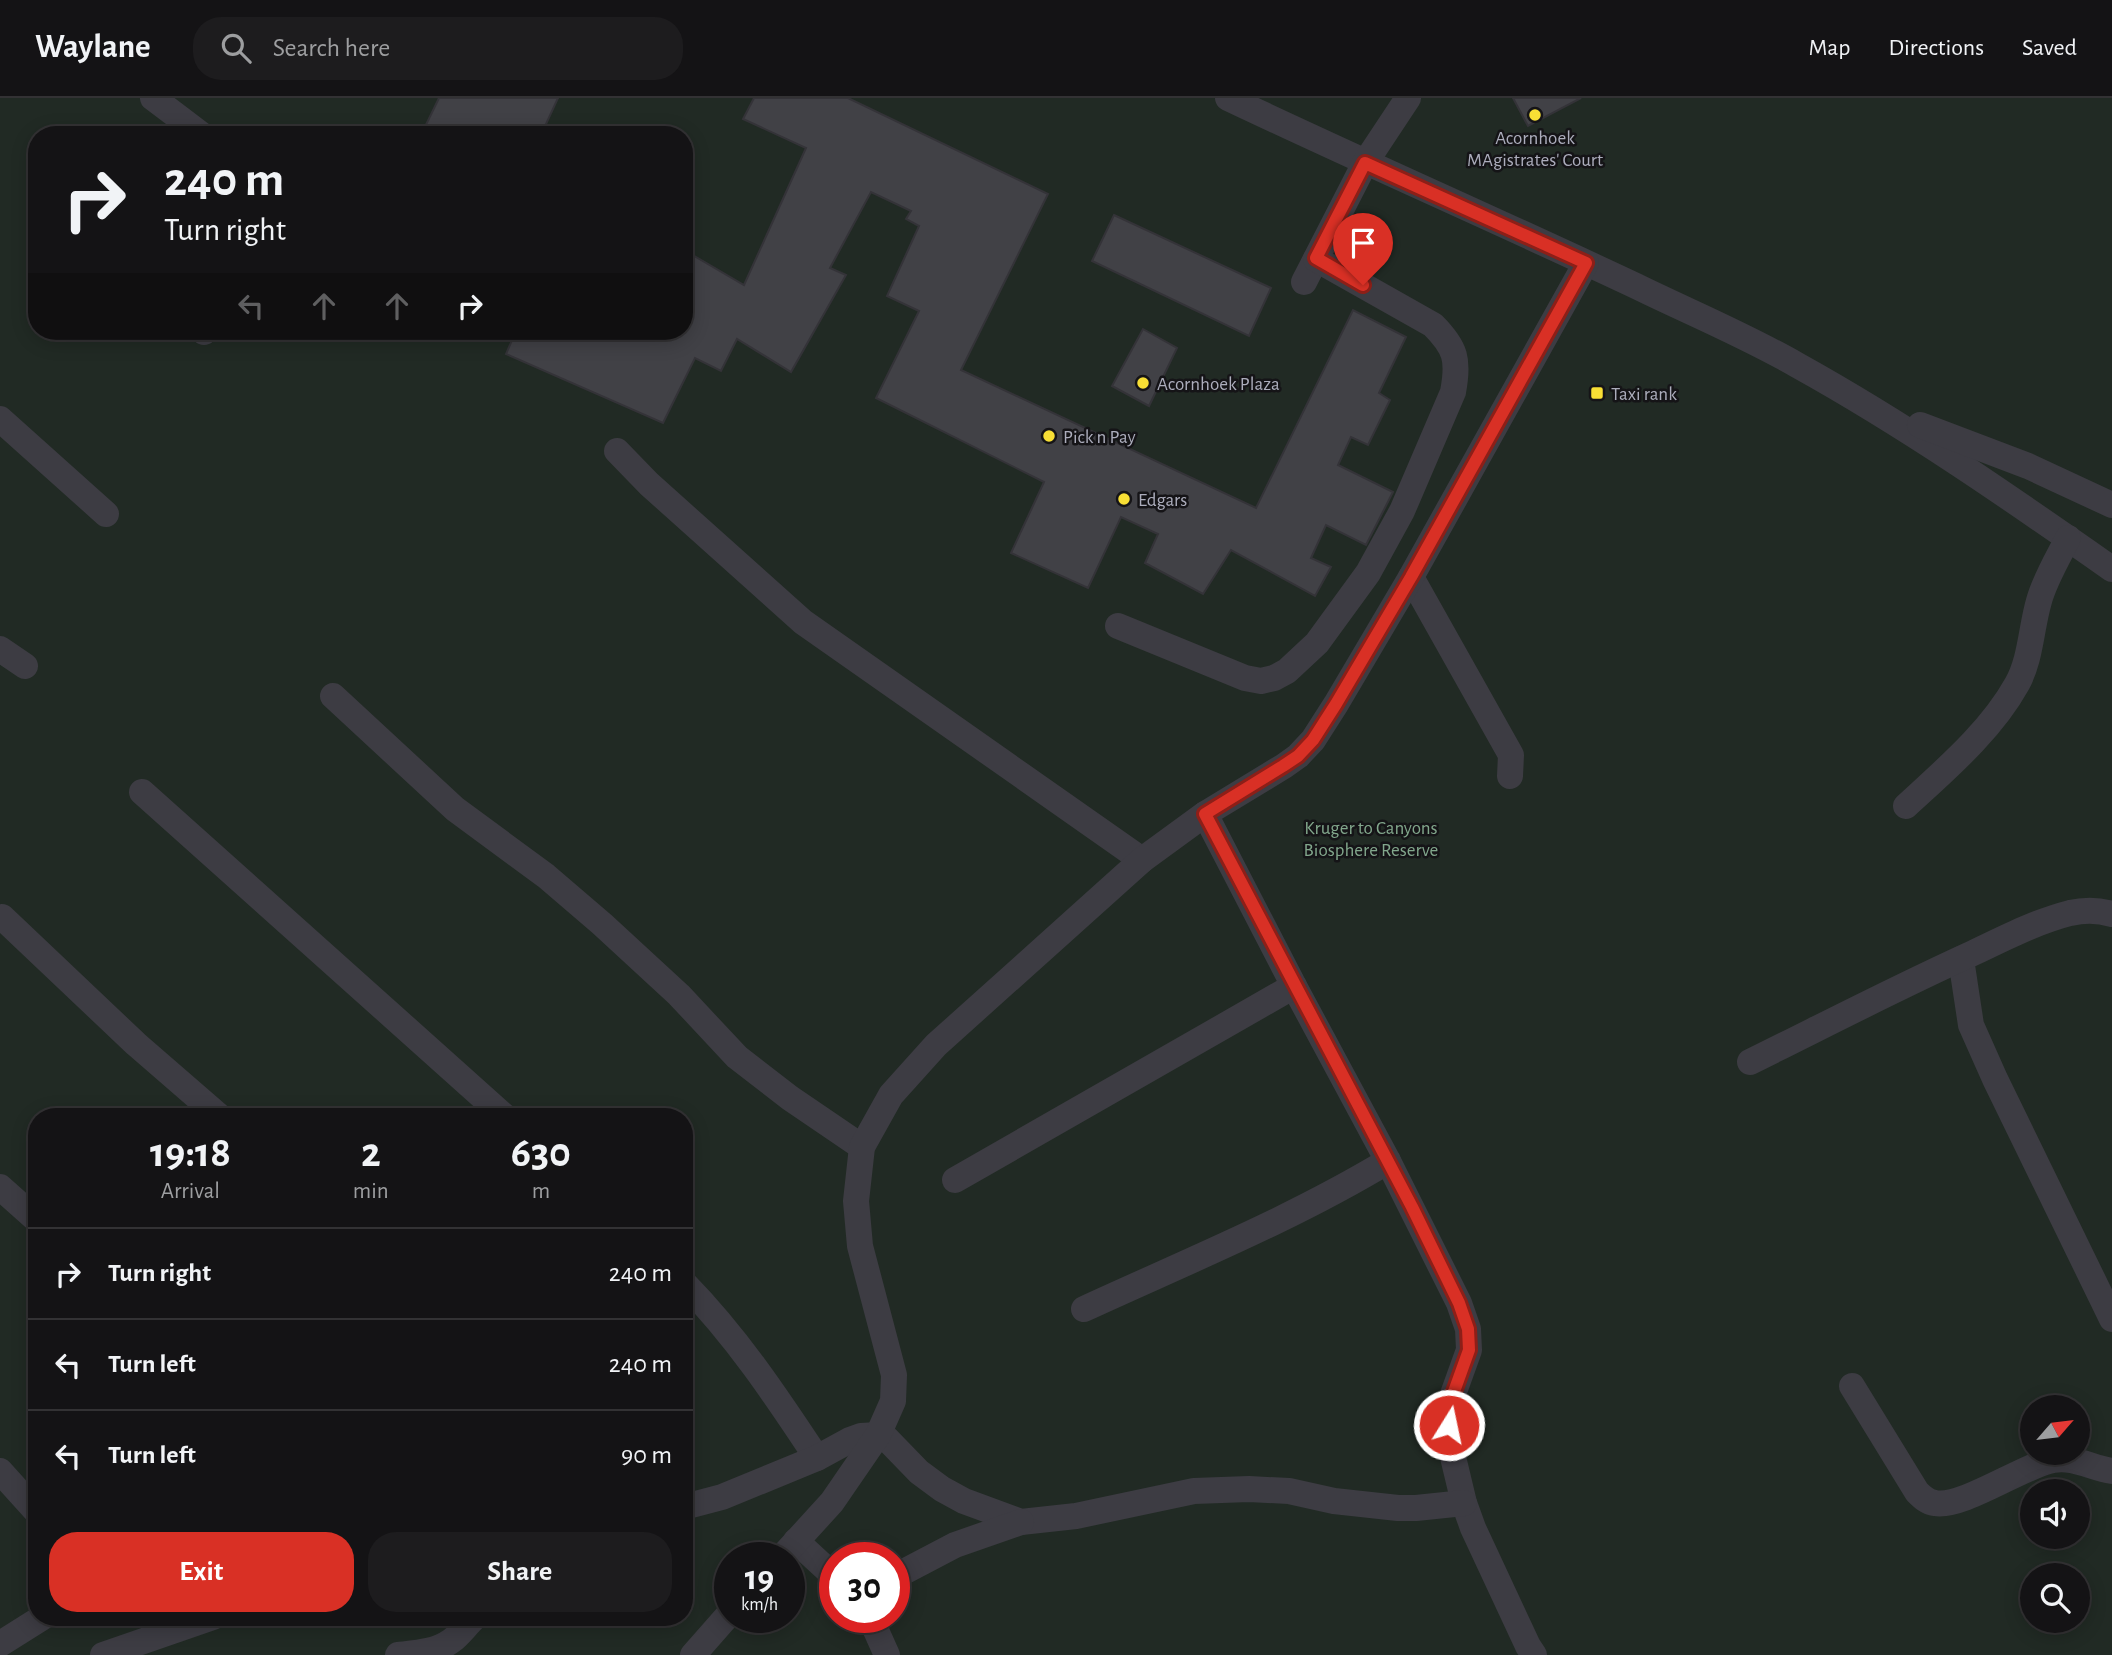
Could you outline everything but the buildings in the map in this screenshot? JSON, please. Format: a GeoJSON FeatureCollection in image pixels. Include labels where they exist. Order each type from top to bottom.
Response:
{"type":"FeatureCollection","features":[{"type":"Feature","properties":{"kind":"street"},"geometry":{"type":"LineString","coordinates":[[153,98],[190,126]]}},
{"type":"Feature","properties":{"kind":"street"},"geometry":{"type":"LineString","coordinates":[[1228,98],[1586,263],[1795,363],[1975,473],[2112,569]]}},
{"type":"Feature","properties":{"kind":"street"},"geometry":{"type":"LineString","coordinates":[[1118,625],[1245,678],[1261,681],[1287,671],[1317,643],[1368,573],[1402,511],[1453,392],[1457,373],[1456,357],[1448,340],[1433,325],[1310,270],[1365,163],[1408,98]]}},
{"type":"Feature","properties":{"kind":"street"},"geometry":{"type":"LineString","coordinates":[[795,1542],[832,1502],[878,1435],[893,1401],[894,1375],[860,1247],[856,1201],[862,1147],[891,1096],[936,1045],[1142,860],[1205,814],[1298,756],[1313,740],[1411,577],[1586,263]]}},
{"type":"Feature","properties":{"kind":"street"},"geometry":{"type":"LineString","coordinates":[[1866,404],[2028,466],[2112,505]]}},
{"type":"Feature","properties":{"kind":"street"},"geometry":{"type":"LineString","coordinates":[[0,419],[106,514]]}},
{"type":"Feature","properties":{"kind":"street"},"geometry":{"type":"LineString","coordinates":[[617,451],[667,501],[803,622],[1142,860]]}},
{"type":"Feature","properties":{"kind":"street"},"geometry":{"type":"LineString","coordinates":[[1906,807],[1963,753],[2003,705],[2018,682],[2026,661],[2039,601],[2068,538]]}},
{"type":"Feature","properties":{"kind":"street"},"geometry":{"type":"LineString","coordinates":[[1411,577],[1511,755],[1510,776]]}},
{"type":"Feature","properties":{"kind":"street"},"geometry":{"type":"LineString","coordinates":[[0,649],[26,666]]}},
{"type":"Feature","properties":{"kind":"street"},"geometry":{"type":"LineString","coordinates":[[333,696],[455,809],[546,876],[602,924],[678,995],[737,1057],[790,1098],[862,1147]]}},
{"type":"Feature","properties":{"kind":"street"},"geometry":{"type":"LineString","coordinates":[[142,792],[495,1108]]}},
{"type":"Feature","properties":{"kind":"street"},"geometry":{"type":"LineString","coordinates":[[1205,814],[1388,1161],[1459,1303],[1468,1329],[1469,1350],[1451,1400],[1449,1425],[1453,1457],[1464,1503],[1474,1528],[1534,1655]]}},
{"type":"Feature","properties":{"kind":"street"},"geometry":{"type":"LineString","coordinates":[[1750,1062],[2039,923],[2084,911],[2112,914]]}},
{"type":"Feature","properties":{"kind":"street"},"geometry":{"type":"LineString","coordinates":[[2,918],[136,1044],[210,1108]]}},
{"type":"Feature","properties":{"kind":"street"},"geometry":{"type":"LineString","coordinates":[[1961,959],[1971,1026],[2112,1319]]}},
{"type":"Feature","properties":{"kind":"street"},"geometry":{"type":"LineString","coordinates":[[955,1180],[1294,986]]}},
{"type":"Feature","properties":{"kind":"street"},"geometry":{"type":"LineString","coordinates":[[1084,1309],[1290,1214],[1349,1185],[1388,1161]]}},
{"type":"Feature","properties":{"kind":"street"},"geometry":{"type":"LineString","coordinates":[[0,1186],[28,1212]]}},
{"type":"Feature","properties":{"kind":"street"},"geometry":{"type":"LineString","coordinates":[[693,1292],[715,1315],[757,1369],[817,1458]]}},
{"type":"Feature","properties":{"kind":"street"},"geometry":{"type":"LineString","coordinates":[[1852,1386],[1916,1492],[1934,1503],[1961,1499],[2051,1460],[2071,1460],[2112,1471]]}},
{"type":"Feature","properties":{"kind":"street"},"geometry":{"type":"LineString","coordinates":[[693,1505],[722,1497],[817,1458],[850,1440],[878,1435],[942,1489],[964,1501],[1021,1522]]}},
{"type":"Feature","properties":{"kind":"street"},"geometry":{"type":"LineString","coordinates":[[0,1471],[28,1502]]}},
{"type":"Feature","properties":{"kind":"street"},"geometry":{"type":"LineString","coordinates":[[910,1569],[955,1545],[1021,1522],[1076,1516],[1194,1491],[1289,1490],[1334,1501],[1398,1508],[1464,1503]]}},
{"type":"Feature","properties":{"kind":"street"},"geometry":{"type":"LineString","coordinates":[[0,1644],[29,1626]]}},
{"type":"Feature","properties":{"kind":"street"},"geometry":{"type":"LineString","coordinates":[[103,1655],[187,1626]]}},
{"type":"Feature","properties":{"kind":"street"},"geometry":{"type":"LineString","coordinates":[[398,1655],[424,1652],[442,1646],[453,1640],[466,1626]]}},
{"type":"Feature","properties":{"kind":"street"},"geometry":{"type":"LineString","coordinates":[[693,1655],[714,1631]]}},
{"type":"Feature","properties":{"kind":"street"},"geometry":{"type":"LineString","coordinates":[[877,1633],[887,1655]]}},
{"type":"Feature","properties":{"kind":"green space","name":"Kruger to Canyons Biosphere Reserve"},"geometry":{"type":"Polygon","coordinates":[[[0,98],[2112,98],[2112,1655],[0,1655],[0,98]]]}},
{"type":"Feature","properties":{"kind":"place","name":"Acornhoek MAgistrates' Court"},"geometry":{"type":"Point","coordinates":[1535,115]}},
{"type":"Feature","properties":{"kind":"place","name":"Acornhoek Plaza"},"geometry":{"type":"Point","coordinates":[1143,383]}},
{"type":"Feature","properties":{"kind":"place","name":"Taxi rank"},"geometry":{"type":"Point","coordinates":[1597,393]}},
{"type":"Feature","properties":{"kind":"place","name":"Pick n Pay"},"geometry":{"type":"Point","coordinates":[1049,436]}},
{"type":"Feature","properties":{"kind":"place","name":"Edgars"},"geometry":{"type":"Point","coordinates":[1124,499]}},
{"type":"Feature","properties":{"kind":"route"},"geometry":{"type":"LineString","coordinates":[[1363,285],[1316,258],[1365,163],[1586,263],[1411,577],[1313,740],[1298,756],[1205,814],[1377,1139],[1459,1303],[1468,1329],[1469,1350],[1451,1400],[1449,1425]]}}]}
